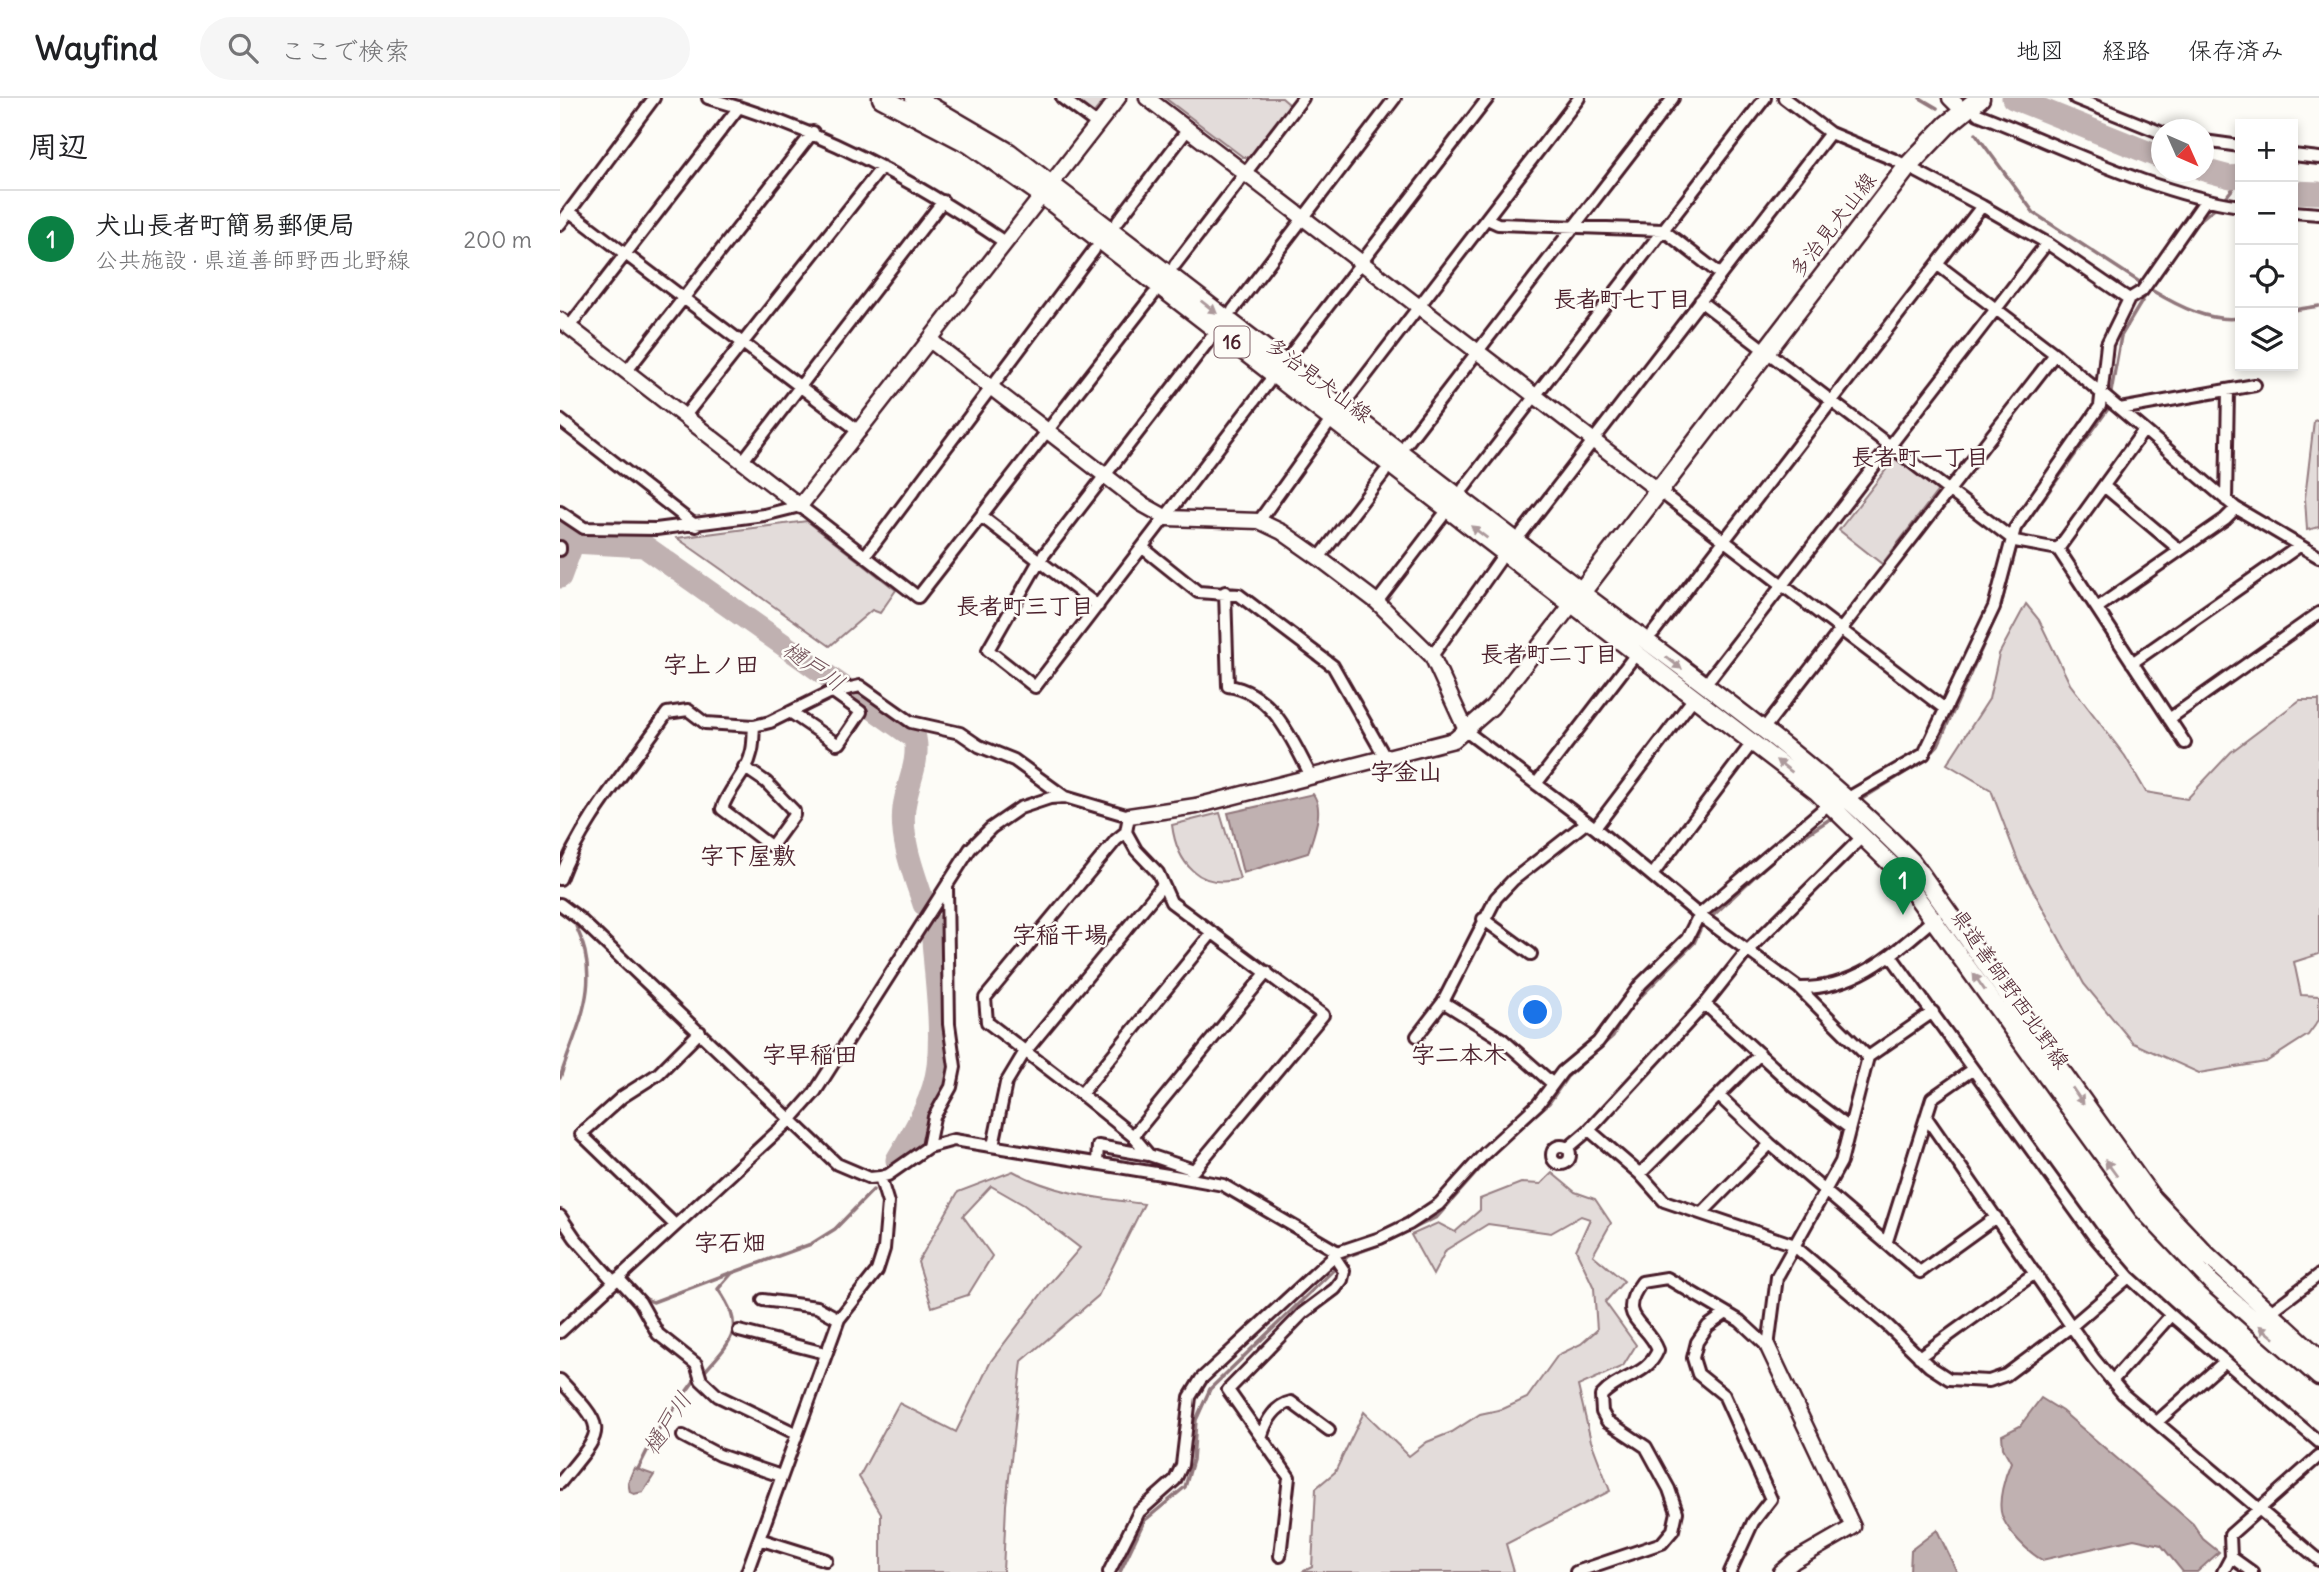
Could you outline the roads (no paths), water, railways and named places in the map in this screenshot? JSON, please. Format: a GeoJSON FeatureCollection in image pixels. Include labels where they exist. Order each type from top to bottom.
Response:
{"type":"FeatureCollection","features":[{"type":"Feature","properties":{"kind":"main road","name":"多治見犬山線"},"geometry":{"type":"LineString","coordinates":[[882,98],[970,144],[1047,190]]}},
{"type":"Feature","properties":{"kind":"main road","name":"多治見犬山線"},"geometry":{"type":"LineString","coordinates":[[915,98],[1009,153],[1047,190],[1576,598],[1908,166],[1963,102]]}},
{"type":"Feature","properties":{"kind":"main road","name":"県道善師野西北野線"},"geometry":{"type":"LineString","coordinates":[[1576,598],[1636,654],[1752,743],[1845,806],[1911,860],[1940,914],[2050,1084],[2143,1209],[2211,1282],[2319,1377]]}},
{"type":"Feature","properties":{"kind":"main road","name":"県道善師野西北野線"},"geometry":{"type":"LineString","coordinates":[[1576,598],[1821,774],[1845,806]]}},
{"type":"Feature","properties":{"kind":"main road","name":"県道善師野西北野線"},"geometry":{"type":"LineString","coordinates":[[1940,914],[2151,1196],[2269,1313],[2319,1358]]}},
{"type":"Feature","properties":{"kind":"street"},"geometry":{"type":"LineString","coordinates":[[560,224],[654,98]]}},
{"type":"Feature","properties":{"kind":"street"},"geometry":{"type":"LineString","coordinates":[[708,98],[813,132],[943,201],[1006,243]]}},
{"type":"Feature","properties":{"kind":"street"},"geometry":{"type":"LineString","coordinates":[[1062,98],[1097,124]]}},
{"type":"Feature","properties":{"kind":"street"},"geometry":{"type":"LineString","coordinates":[[560,513],[584,528],[696,526],[800,506],[1118,98]]}},
{"type":"Feature","properties":{"kind":"street"},"geometry":{"type":"LineString","coordinates":[[1147,98],[1306,217],[1945,709]]}},
{"type":"Feature","properties":{"kind":"street"},"geometry":{"type":"LineString","coordinates":[[1233,310],[1395,98]]}},
{"type":"Feature","properties":{"kind":"street"},"geometry":{"type":"LineString","coordinates":[[1291,354],[1488,98]]}},
{"type":"Feature","properties":{"kind":"street"},"geometry":{"type":"LineString","coordinates":[[1259,522],[1337,413],[1579,98]]}},
{"type":"Feature","properties":{"kind":"street"},"geometry":{"type":"LineString","coordinates":[[1407,443],[1673,98]]}},
{"type":"Feature","properties":{"kind":"street"},"geometry":{"type":"LineString","coordinates":[[1464,488],[1765,98]]}},
{"type":"Feature","properties":{"kind":"street"},"geometry":{"type":"LineString","coordinates":[[1784,98],[1830,133],[1908,166],[2047,243],[2129,299]]}},
{"type":"Feature","properties":{"kind":"street"},"geometry":{"type":"LineString","coordinates":[[2076,98],[2151,129]]}},
{"type":"Feature","properties":{"kind":"street"},"geometry":{"type":"LineString","coordinates":[[1175,265],[1300,99]]}},
{"type":"Feature","properties":{"kind":"street"},"geometry":{"type":"LineString","coordinates":[[1963,102],[1978,114],[2216,202],[2235,205]]}},
{"type":"Feature","properties":{"kind":"street"},"geometry":{"type":"LineString","coordinates":[[740,107],[626,252],[565,323],[918,597],[1153,295]]}},
{"type":"Feature","properties":{"kind":"street"},"geometry":{"type":"LineString","coordinates":[[1118,221],[1188,129]]}},
{"type":"Feature","properties":{"kind":"street"},"geometry":{"type":"LineString","coordinates":[[626,372],[813,132]]}},
{"type":"Feature","properties":{"kind":"street"},"geometry":{"type":"LineString","coordinates":[[1522,533],[1830,133]]}},
{"type":"Feature","properties":{"kind":"street"},"geometry":{"type":"LineString","coordinates":[[2214,142],[2235,145]]}},
{"type":"Feature","properties":{"kind":"street"},"geometry":{"type":"LineString","coordinates":[[2298,156],[2319,158]]}},
{"type":"Feature","properties":{"kind":"street"},"geometry":{"type":"LineString","coordinates":[[684,417],[740,342],[882,167]]}},
{"type":"Feature","properties":{"kind":"street"},"geometry":{"type":"LineString","coordinates":[[742,462],[943,201]]}},
{"type":"Feature","properties":{"kind":"street"},"geometry":{"type":"LineString","coordinates":[[2110,401],[2108,344],[2129,299],[2142,291],[2216,202]]}},
{"type":"Feature","properties":{"kind":"street"},"geometry":{"type":"LineString","coordinates":[[1653,633],[1982,206]]}},
{"type":"Feature","properties":{"kind":"street"},"geometry":{"type":"LineString","coordinates":[[570,212],[860,432]]}},
{"type":"Feature","properties":{"kind":"street"},"geometry":{"type":"LineString","coordinates":[[2298,212],[2319,214]]}},
{"type":"Feature","properties":{"kind":"street"},"geometry":{"type":"LineString","coordinates":[[1487,219],[1499,224],[1663,230],[1720,274]]}},
{"type":"Feature","properties":{"kind":"street"},"geometry":{"type":"LineString","coordinates":[[1711,677],[2047,243]]}},
{"type":"Feature","properties":{"kind":"street"},"geometry":{"type":"LineString","coordinates":[[866,556],[1094,250]]}},
{"type":"Feature","properties":{"kind":"street"},"geometry":{"type":"LineString","coordinates":[[1938,265],[1997,307],[2055,354],[2236,508],[2298,547],[2319,556]]}},
{"type":"Feature","properties":{"kind":"street"},"geometry":{"type":"LineString","coordinates":[[1700,301],[2017,541],[2058,549],[2185,743]]}},
{"type":"Feature","properties":{"kind":"street"},"geometry":{"type":"LineString","coordinates":[[1210,338],[1039,561],[988,650],[1035,687],[1268,383]]}},
{"type":"Feature","properties":{"kind":"street"},"geometry":{"type":"LineString","coordinates":[[931,341],[1142,504],[1167,518],[1259,522],[1282,532],[1377,602],[1432,656],[1467,732],[1591,825],[1699,915],[1799,988],[1868,1057]]}},
{"type":"Feature","properties":{"kind":"street"},"geometry":{"type":"LineString","coordinates":[[1769,722],[2055,354]]}},
{"type":"Feature","properties":{"kind":"street"},"geometry":{"type":"LineString","coordinates":[[1109,1572],[1139,1511],[1175,1480],[1182,1465],[1190,1397],[1201,1379],[1336,1254],[1390,1233],[1439,1204],[1485,1153],[1539,1103],[1562,1072],[1598,1042],[1641,984],[1687,939],[1699,915],[1845,806],[1924,754],[1994,607],[2017,541],[2015,528],[2100,407],[2110,401],[2255,385]]}},
{"type":"Feature","properties":{"kind":"street"},"geometry":{"type":"LineString","coordinates":[[2226,500],[2228,390]]}},
{"type":"Feature","properties":{"kind":"street"},"geometry":{"type":"LineString","coordinates":[[560,420],[696,526]]}},
{"type":"Feature","properties":{"kind":"street"},"geometry":{"type":"LineString","coordinates":[[2058,549],[2144,430]]}},
{"type":"Feature","properties":{"kind":"street"},"geometry":{"type":"LineString","coordinates":[[1319,558],[1384,473]]}},
{"type":"Feature","properties":{"kind":"street"},"geometry":{"type":"LineString","coordinates":[[2105,487],[2180,550]]}},
{"type":"Feature","properties":{"kind":"street"},"geometry":{"type":"LineString","coordinates":[[2097,608],[2236,508]]}},
{"type":"Feature","properties":{"kind":"street"},"geometry":{"type":"LineString","coordinates":[[981,516],[1098,606]]}},
{"type":"Feature","properties":{"kind":"street"},"geometry":{"type":"LineString","coordinates":[[1377,602],[1442,517]]}},
{"type":"Feature","properties":{"kind":"street"},"geometry":{"type":"LineString","coordinates":[[2132,663],[2298,547]]}},
{"type":"Feature","properties":{"kind":"street"},"geometry":{"type":"LineString","coordinates":[[1143,548],[1198,592],[1239,595],[1333,666],[1386,759]]}},
{"type":"Feature","properties":{"kind":"street"},"geometry":{"type":"LineString","coordinates":[[1432,656],[1499,561]]}},
{"type":"Feature","properties":{"kind":"street"},"geometry":{"type":"LineString","coordinates":[[1225,592],[1228,686],[1244,688],[1279,717],[1311,776]]}},
{"type":"Feature","properties":{"kind":"street"},"geometry":{"type":"LineString","coordinates":[[560,879],[571,849],[585,825],[603,804],[667,713],[688,710],[705,723],[754,726],[836,692],[860,687],[911,722],[960,733],[979,746],[1014,760],[1065,797],[1129,816],[1196,806],[1435,747],[1467,732],[1492,707],[1576,598]]}},
{"type":"Feature","properties":{"kind":"street"},"geometry":{"type":"LineString","coordinates":[[2169,719],[2319,613]]}},
{"type":"Feature","properties":{"kind":"street"},"geometry":{"type":"LineString","coordinates":[[1536,784],[1636,654]]}},
{"type":"Feature","properties":{"kind":"street"},"geometry":{"type":"LineString","coordinates":[[790,712],[837,744],[861,712],[836,692]]}},
{"type":"Feature","properties":{"kind":"street"},"geometry":{"type":"LineString","coordinates":[[1417,1036],[1443,1002],[1496,898],[1513,880],[1591,825],[1690,703]]}},
{"type":"Feature","properties":{"kind":"street"},"geometry":{"type":"LineString","coordinates":[[744,767],[766,782],[793,811],[794,816],[773,844],[769,845],[722,808],[744,767],[751,755],[754,726]]}},
{"type":"Feature","properties":{"kind":"street"},"geometry":{"type":"LineString","coordinates":[[1653,874],[1752,743]]}},
{"type":"Feature","properties":{"kind":"street"},"geometry":{"type":"LineString","coordinates":[[560,1332],[792,1118],[834,1065],[970,849],[1005,816],[1034,802],[1065,797]]}},
{"type":"Feature","properties":{"kind":"street"},"geometry":{"type":"LineString","coordinates":[[1097,1162],[1098,1146],[1149,1155],[1194,1170],[1323,1015],[1171,902],[1158,873],[1136,850],[1126,832],[1129,816]]}},
{"type":"Feature","properties":{"kind":"street"},"geometry":{"type":"LineString","coordinates":[[1126,832],[1116,839],[985,998],[987,1022],[1133,1136],[1149,1155]]}},
{"type":"Feature","properties":{"kind":"street"},"geometry":{"type":"LineString","coordinates":[[1568,1148],[1589,1130],[1705,1004],[1747,951],[1861,838]]}},
{"type":"Feature","properties":{"kind":"street"},"geometry":{"type":"LineString","coordinates":[[928,1147],[934,1117],[951,1087],[956,1067],[949,1024],[947,886]]}},
{"type":"Feature","properties":{"kind":"street"},"geometry":{"type":"LineString","coordinates":[[993,1146],[1006,1083],[1024,1053],[1162,886]]}},
{"type":"Feature","properties":{"kind":"street"},"geometry":{"type":"LineString","coordinates":[[560,904],[580,919],[792,1118],[837,1164],[870,1178],[880,1177],[928,1147],[954,1140],[1097,1162],[1223,1185],[1336,1254],[1344,1271],[1342,1280],[1303,1314],[1227,1390],[1262,1435],[1289,1477],[1280,1556]]}},
{"type":"Feature","properties":{"kind":"street"},"geometry":{"type":"LineString","coordinates":[[1799,988],[1819,988],[1867,973],[1940,914]]}},
{"type":"Feature","properties":{"kind":"street"},"geometry":{"type":"LineString","coordinates":[[1483,919],[1531,954]]}},
{"type":"Feature","properties":{"kind":"street"},"geometry":{"type":"LineString","coordinates":[[1081,1094],[1211,934]]}},
{"type":"Feature","properties":{"kind":"street"},"geometry":{"type":"LineString","coordinates":[[1891,956],[2093,1236],[2129,1277],[2319,1442]]}},
{"type":"Feature","properties":{"kind":"street"},"geometry":{"type":"LineString","coordinates":[[1133,1136],[1268,972]]}},
{"type":"Feature","properties":{"kind":"street"},"geometry":{"type":"LineString","coordinates":[[1443,1002],[1502,1039],[1553,1084]]}},
{"type":"Feature","properties":{"kind":"street"},"geometry":{"type":"LineString","coordinates":[[1705,1004],[1795,1087],[1848,1127]]}},
{"type":"Feature","properties":{"kind":"street"},"geometry":{"type":"LineString","coordinates":[[1768,1347],[1777,1277],[1792,1244],[1841,1162],[1868,1057],[1933,1012]]}},
{"type":"Feature","properties":{"kind":"street"},"geometry":{"type":"LineString","coordinates":[[675,1225],[581,1134],[622,1097],[658,1074],[700,1032]]}},
{"type":"Feature","properties":{"kind":"street"},"geometry":{"type":"LineString","coordinates":[[1640,1174],[1760,1054]]}},
{"type":"Feature","properties":{"kind":"street"},"geometry":{"type":"LineString","coordinates":[[1886,1241],[1932,1098],[1972,1070]]}},
{"type":"Feature","properties":{"kind":"street"},"geometry":{"type":"LineString","coordinates":[[1718,1096],[1920,1272],[1996,1217]]}},
{"type":"Feature","properties":{"kind":"street"},"geometry":{"type":"LineString","coordinates":[[1926,1117],[2112,1381],[2319,1560]]}},
{"type":"Feature","properties":{"kind":"street"},"geometry":{"type":"LineString","coordinates":[[1589,1130],[1640,1174],[1664,1201],[1792,1244],[1919,1357],[1949,1379],[1989,1381],[2020,1366],[2129,1277]]}},
{"type":"Feature","properties":{"kind":"street"},"geometry":{"type":"LineString","coordinates":[[1702,1213],[1770,1144]]}},
{"type":"Feature","properties":{"kind":"street"},"geometry":{"type":"LineString","coordinates":[[747,1572],[839,1319],[877,1271],[884,1249],[888,1203],[880,1177]]}},
{"type":"Feature","properties":{"kind":"street"},"geometry":{"type":"LineString","coordinates":[[560,1216],[575,1238],[640,1302],[658,1335],[696,1364],[701,1380],[718,1396],[797,1434]]}},
{"type":"Feature","properties":{"kind":"street"},"geometry":{"type":"LineString","coordinates":[[1919,1357],[2035,1273]]}},
{"type":"Feature","properties":{"kind":"street"},"geometry":{"type":"LineString","coordinates":[[2269,1313],[2319,1275]]}},
{"type":"Feature","properties":{"kind":"street"},"geometry":{"type":"LineString","coordinates":[[1576,1572],[1661,1542],[1673,1530],[1677,1512],[1669,1489],[1646,1447],[1607,1421],[1602,1412],[1601,1396],[1610,1386],[1644,1371],[1653,1362],[1658,1350],[1648,1332],[1632,1316],[1630,1304],[1634,1292],[1642,1282],[1655,1278],[1667,1278],[1740,1321],[1768,1347],[1853,1527],[1799,1566],[1781,1572]]}},
{"type":"Feature","properties":{"kind":"street"},"geometry":{"type":"LineString","coordinates":[[763,1300],[817,1307],[839,1319]]}},
{"type":"Feature","properties":{"kind":"street"},"geometry":{"type":"LineString","coordinates":[[1725,1314],[1708,1326],[1697,1342],[1693,1358],[1698,1374],[1724,1395],[1771,1499],[1753,1522],[1730,1572]]}},
{"type":"Feature","properties":{"kind":"street"},"geometry":{"type":"LineString","coordinates":[[2112,1381],[2171,1315]]}},
{"type":"Feature","properties":{"kind":"street"},"geometry":{"type":"LineString","coordinates":[[739,1331],[825,1353]]}},
{"type":"Feature","properties":{"kind":"street"},"geometry":{"type":"LineString","coordinates":[[2157,1422],[2224,1362]]}},
{"type":"Feature","properties":{"kind":"street"},"geometry":{"type":"LineString","coordinates":[[560,1380],[593,1415],[596,1427],[592,1441],[560,1483]]}},
{"type":"Feature","properties":{"kind":"street"},"geometry":{"type":"LineString","coordinates":[[1262,1435],[1272,1414],[1291,1402],[1329,1430]]}},
{"type":"Feature","properties":{"kind":"street"},"geometry":{"type":"LineString","coordinates":[[683,1436],[719,1455],[781,1476]]}},
{"type":"Feature","properties":{"kind":"street"},"geometry":{"type":"LineString","coordinates":[[2222,1572],[2231,1557],[2230,1535],[2319,1456]]}},
{"type":"Feature","properties":{"kind":"street"},"geometry":{"type":"LineString","coordinates":[[759,1539],[826,1560]]}},
{"type":"Feature","properties":{"kind":"street"},"geometry":{"type":"LineString","coordinates":[[2231,1557],[2252,1572]]}},
{"type":"Feature","properties":{"kind":"waterway"},"geometry":{"type":"LineString","coordinates":[[1920,98],[1937,108]]}},
{"type":"Feature","properties":{"kind":"waterway"},"geometry":{"type":"LineString","coordinates":[[2013,98],[2151,154]]}},
{"type":"Feature","properties":{"kind":"waterway"},"geometry":{"type":"LineString","coordinates":[[1976,134],[2034,213],[2138,281]]}},
{"type":"Feature","properties":{"kind":"waterway"},"geometry":{"type":"LineString","coordinates":[[2214,173],[2235,176]]}},
{"type":"Feature","properties":{"kind":"waterway"},"geometry":{"type":"LineString","coordinates":[[2223,201],[2234,187],[2230,177]]}},
{"type":"Feature","properties":{"kind":"waterway"},"geometry":{"type":"LineString","coordinates":[[2298,192],[2319,193]]}},
{"type":"Feature","properties":{"kind":"waterway"},"geometry":{"type":"LineString","coordinates":[[2194,225],[2217,206]]}},
{"type":"Feature","properties":{"kind":"waterway"},"geometry":{"type":"LineString","coordinates":[[1857,802],[1922,762],[1938,745],[2000,608],[2021,530],[2108,409],[2121,336],[2151,286]]}},
{"type":"Feature","properties":{"kind":"waterway"},"geometry":{"type":"LineString","coordinates":[[2153,291],[2184,308],[2217,318],[2235,318]]}},
{"type":"Feature","properties":{"kind":"waterway"},"geometry":{"type":"LineString","coordinates":[[2298,309],[2319,306]]}},
{"type":"Feature","properties":{"kind":"waterway","name":"樋戸川"},"geometry":{"type":"LineString","coordinates":[[560,533],[573,542],[644,546],[915,738],[916,756],[903,820],[909,857],[924,904]]}},
{"type":"Feature","properties":{"kind":"waterway"},"geometry":{"type":"LineString","coordinates":[[560,577],[573,542]]}},
{"type":"Feature","properties":{"kind":"waterway"},"geometry":{"type":"LineString","coordinates":[[1631,1006],[1694,943],[1701,927],[1754,877],[1789,846],[1836,815]]}},
{"type":"Feature","properties":{"kind":"waterway","name":"樋戸川"},"geometry":{"type":"LineString","coordinates":[[897,1160],[928,1103],[938,1066],[939,1013],[932,924]]}},
{"type":"Feature","properties":{"kind":"waterway"},"geometry":{"type":"LineString","coordinates":[[560,1078],[580,1021],[588,985],[584,947],[576,926]]}},
{"type":"Feature","properties":{"kind":"waterway"},"geometry":{"type":"LineString","coordinates":[[1120,1572],[1144,1521],[1185,1487],[1193,1460],[1196,1420],[1210,1389],[1348,1256],[1384,1243],[1437,1217],[1500,1146],[1549,1103],[1567,1077],[1613,1036],[1624,1015]]}},
{"type":"Feature","properties":{"kind":"waterway","name":"樋戸川"},"geometry":{"type":"LineString","coordinates":[[705,1371],[723,1350],[732,1333],[731,1314],[718,1289],[732,1273],[811,1244],[835,1229],[873,1190]]}},
{"type":"Feature","properties":{"kind":"waterway"},"geometry":{"type":"LineString","coordinates":[[644,1298],[653,1302],[730,1273]]}},
{"type":"Feature","properties":{"kind":"waterway","name":"樋戸川"},"geometry":{"type":"LineString","coordinates":[[638,1469],[656,1433],[697,1377]]}},
{"type":"Feature","properties":{"kind":"place","name":"犬山長者町簡易郵便局"},"geometry":{"type":"Point","coordinates":[1903,915]}},
{"type":"Feature","properties":{"kind":"district","name":"長者町七丁目"},"geometry":{"type":"Point","coordinates":[1622,299]}},
{"type":"Feature","properties":{"kind":"district","name":"長者町一丁目"},"geometry":{"type":"Point","coordinates":[1920,457]}},
{"type":"Feature","properties":{"kind":"district","name":"長者町三丁目"},"geometry":{"type":"Point","coordinates":[1025,606]}},
{"type":"Feature","properties":{"kind":"district","name":"長者町二丁目"},"geometry":{"type":"Point","coordinates":[1549,654]}},
{"type":"Feature","properties":{"kind":"district","name":"字上ノ田"},"geometry":{"type":"Point","coordinates":[711,665]}},
{"type":"Feature","properties":{"kind":"district","name":"字金山"},"geometry":{"type":"Point","coordinates":[1406,772]}},
{"type":"Feature","properties":{"kind":"district","name":"字下屋敷"},"geometry":{"type":"Point","coordinates":[748,856]}},
{"type":"Feature","properties":{"kind":"district","name":"字稲干場"},"geometry":{"type":"Point","coordinates":[1060,935]}},
{"type":"Feature","properties":{"kind":"district","name":"字早稲田"},"geometry":{"type":"Point","coordinates":[810,1055]}},
{"type":"Feature","properties":{"kind":"district","name":"字二本木"},"geometry":{"type":"Point","coordinates":[1459,1055]}},
{"type":"Feature","properties":{"kind":"district","name":"字石畑"},"geometry":{"type":"Point","coordinates":[730,1243]}}]}
